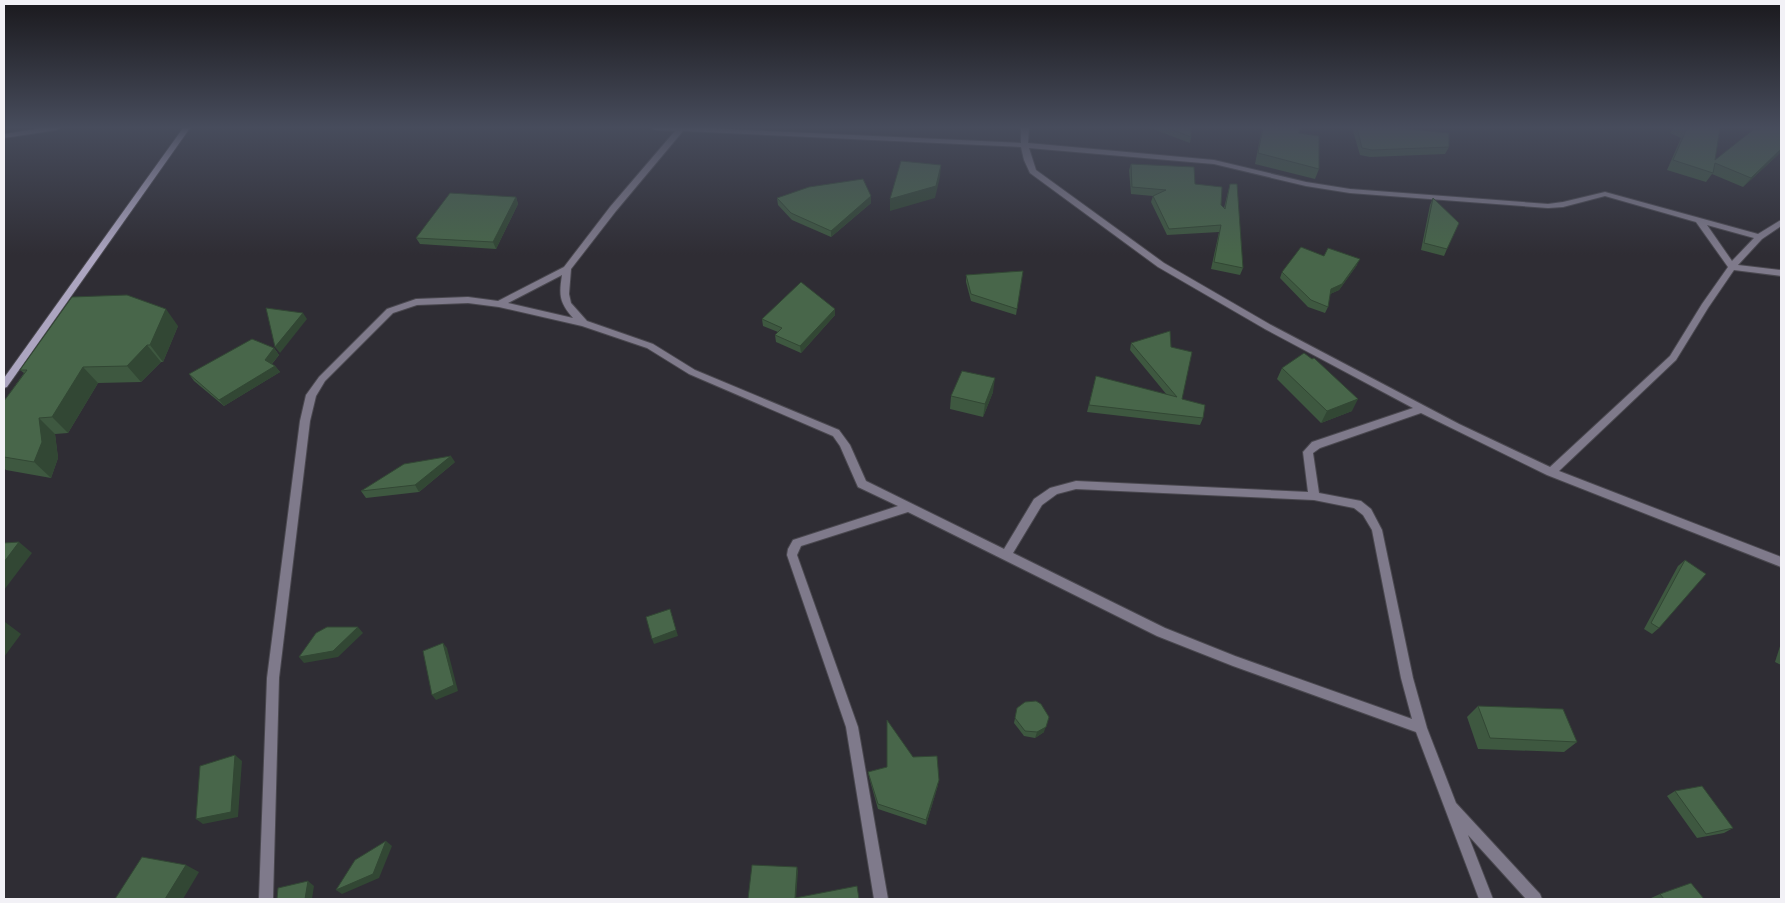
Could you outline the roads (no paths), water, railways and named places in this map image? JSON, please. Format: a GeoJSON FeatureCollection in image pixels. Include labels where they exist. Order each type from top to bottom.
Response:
{"type":"FeatureCollection","features":[{"type":"Feature","properties":{"kind":"main road"},"geometry":{"type":"LineString","coordinates":[[4,386],[157,170]]}},
{"type":"Feature","properties":{"kind":"street"},"geometry":{"type":"LineString","coordinates":[[499,304],[567,269],[613,209],[646,170]]}},
{"type":"Feature","properties":{"kind":"street"},"geometry":{"type":"LineString","coordinates":[[1032,170],[1161,265],[1268,327],[1421,409],[1552,472],[1781,562]]}},
{"type":"Feature","properties":{"kind":"street"},"geometry":{"type":"LineString","coordinates":[[1248,170],[1306,184],[1350,191],[1554,206],[1569,205],[1591,195],[1605,194],[1759,237]]}},
{"type":"Feature","properties":{"kind":"street"},"geometry":{"type":"LineString","coordinates":[[1699,220],[1732,267],[1781,273]]}},
{"type":"Feature","properties":{"kind":"street"},"geometry":{"type":"LineString","coordinates":[[1552,472],[1673,358],[1732,267],[1759,237],[1781,222]]}},
{"type":"Feature","properties":{"kind":"street"},"geometry":{"type":"LineString","coordinates":[[567,269],[564,294],[566,305],[584,323]]}},
{"type":"Feature","properties":{"kind":"street"},"geometry":{"type":"LineString","coordinates":[[266,899],[274,678],[304,421],[311,395],[322,379],[390,311],[416,302],[468,300],[499,304],[584,323],[650,346],[692,372],[836,433],[846,444],[854,471],[862,484],[1161,632],[1233,661],[1421,728]]}},
{"type":"Feature","properties":{"kind":"street"},"geometry":{"type":"LineString","coordinates":[[1314,496],[1308,452],[1316,444],[1421,409]]}},
{"type":"Feature","properties":{"kind":"street"},"geometry":{"type":"LineString","coordinates":[[1006,555],[1038,502],[1054,490],[1076,485],[1314,496],[1357,504],[1368,512],[1377,530],[1407,678],[1421,728],[1486,899]]}},
{"type":"Feature","properties":{"kind":"street"},"geometry":{"type":"LineString","coordinates":[[881,899],[852,727],[792,555],[797,543],[909,507]]}},
{"type":"Feature","properties":{"kind":"street"},"geometry":{"type":"LineString","coordinates":[[1450,804],[1535,899]]}}]}
